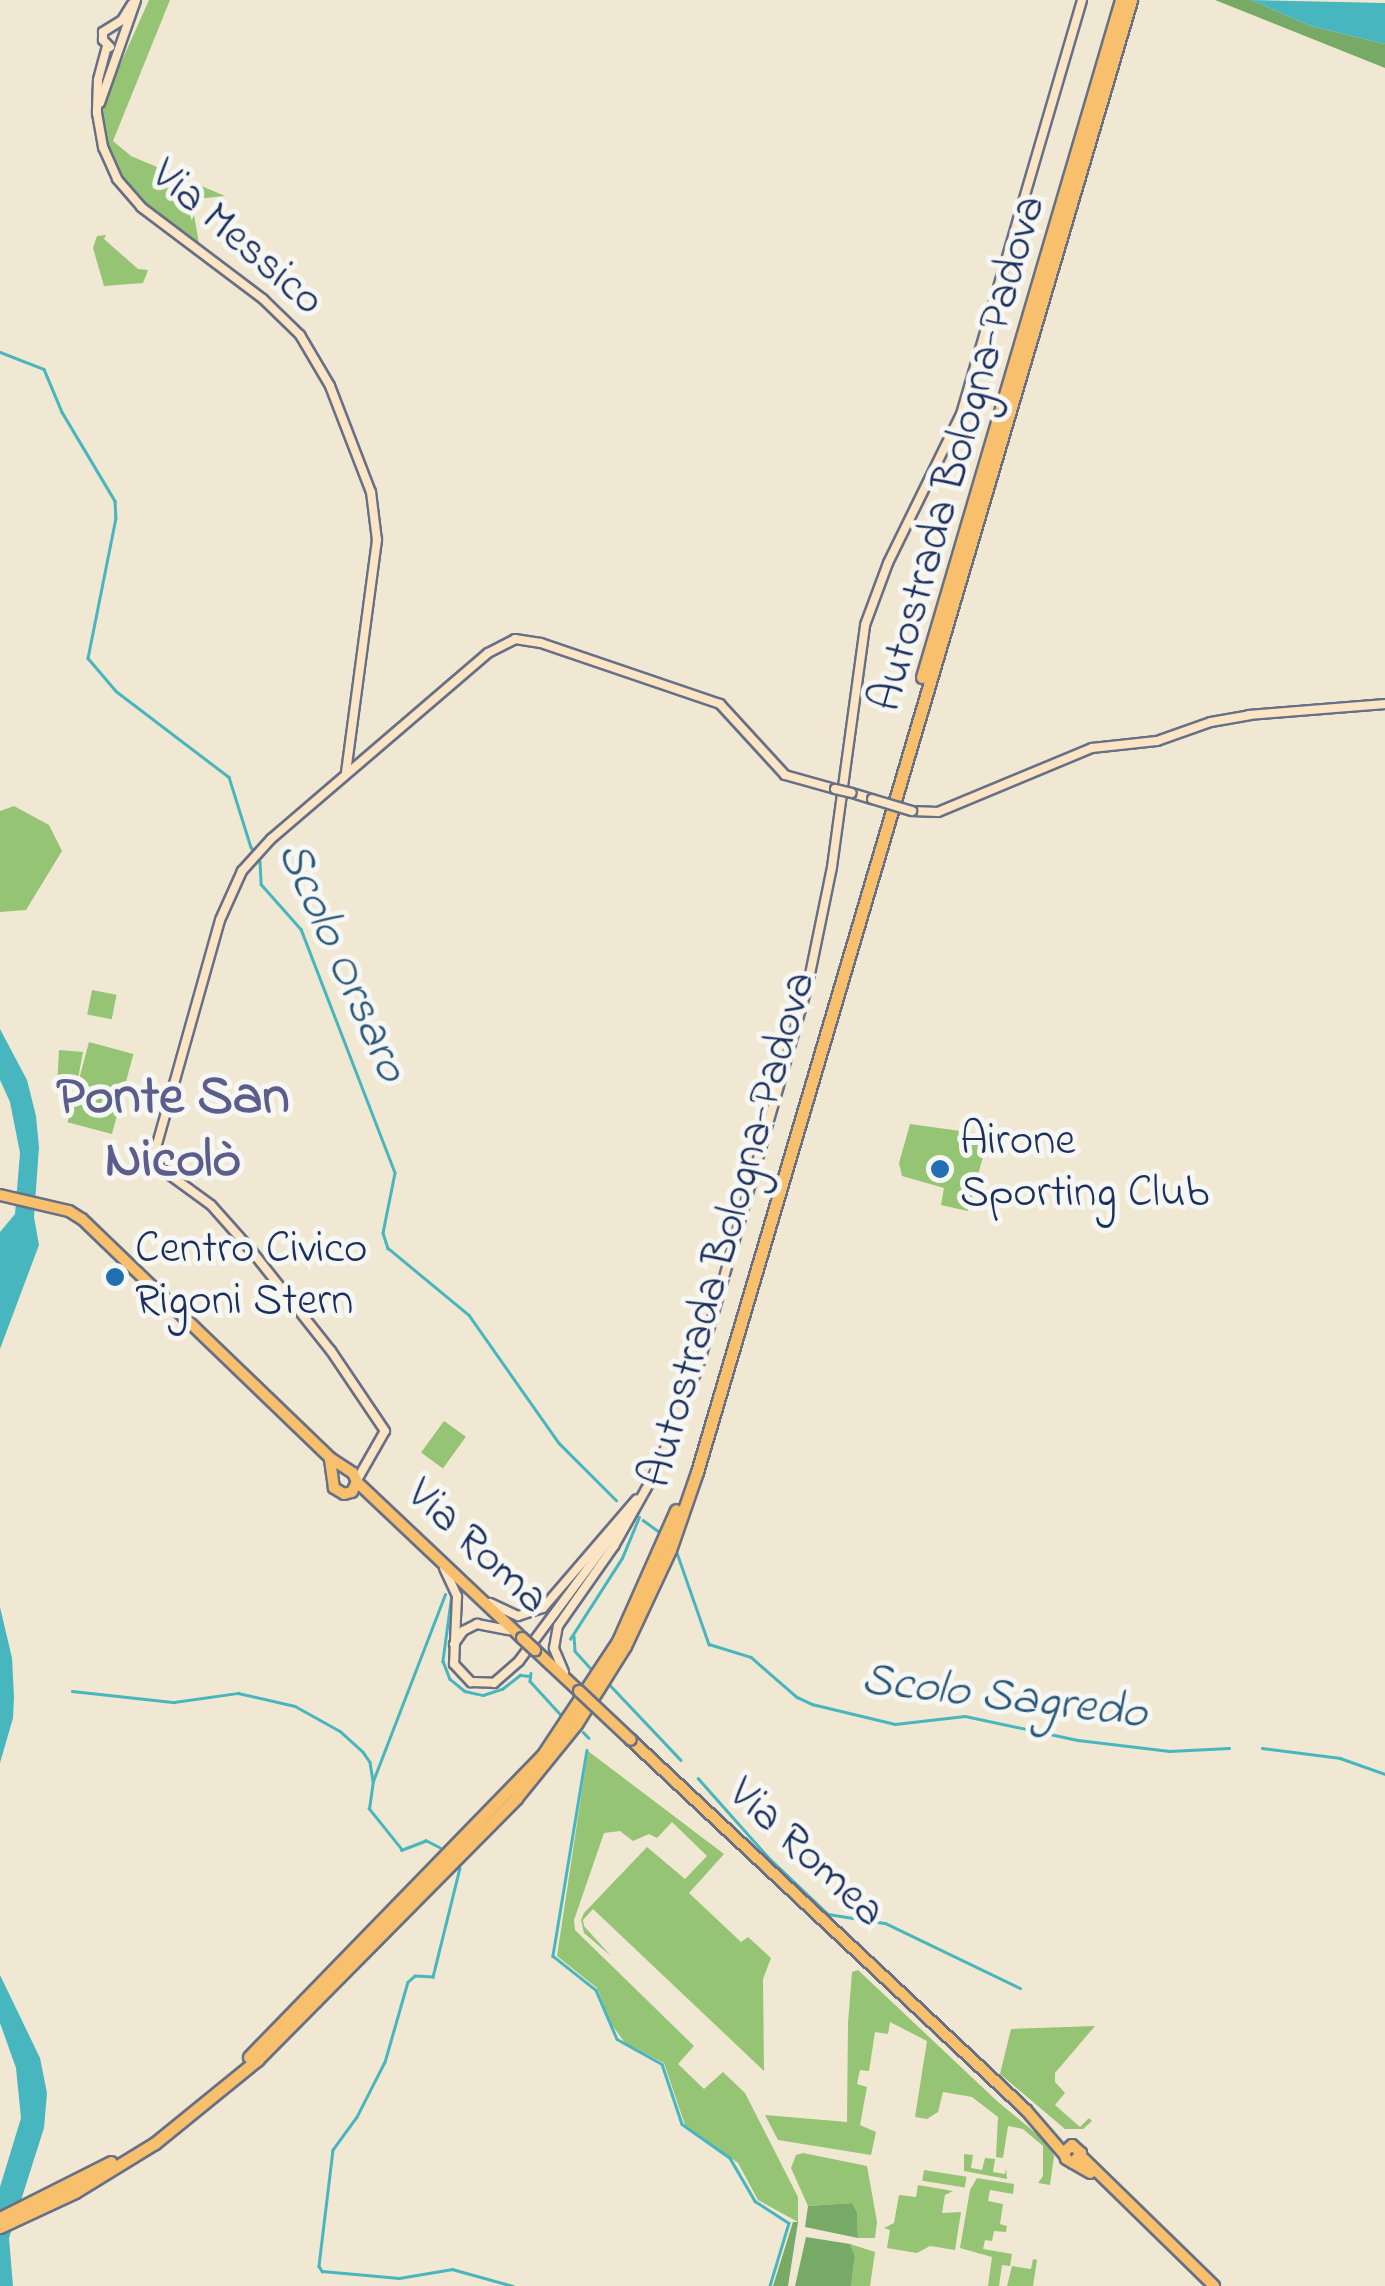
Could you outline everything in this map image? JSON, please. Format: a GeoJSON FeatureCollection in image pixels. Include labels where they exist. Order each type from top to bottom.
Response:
{"type":"FeatureCollection","features":[{"type":"Feature","properties":{"kind":"highway","name":"Autostrada Bologna-Padova"},"geometry":{"type":"LineString","coordinates":[[0,2218],[73,2188],[215,2088],[474,1830],[570,1718],[642,1594],[689,1469],[1122,0]]}},
{"type":"Feature","properties":{"kind":"highway","name":"Autostrada Bologna-Padova"},"geometry":{"type":"LineString","coordinates":[[0,2227],[155,2142],[228,2086],[422,1896],[549,1760],[602,1686],[649,1598],[697,1472],[1131,0]]}},
{"type":"Feature","properties":{"kind":"main road","name":"Via Roma"},"geometry":{"type":"LineString","coordinates":[[0,1195],[59,1208],[86,1222],[330,1458],[354,1475],[370,1497],[475,1593],[498,1621],[535,1650]]}},
{"type":"Feature","properties":{"kind":"main road"},"geometry":{"type":"LineString","coordinates":[[330,1458],[336,1490],[348,1493],[354,1475],[334,1477]]}},
{"type":"Feature","properties":{"kind":"main road","name":"Via Roma"},"geometry":{"type":"LineString","coordinates":[[348,1493],[370,1497]]}},
{"type":"Feature","properties":{"kind":"main road","name":"Via Romea"},"geometry":{"type":"LineString","coordinates":[[535,1650],[1214,2286]]}},
{"type":"Feature","properties":{"kind":"street","name":"Via Messico"},"geometry":{"type":"LineString","coordinates":[[135,0],[103,32],[107,46],[98,80],[97,113],[109,164],[128,194],[281,314],[317,356],[376,511],[374,570],[349,766]]}},
{"type":"Feature","properties":{"kind":"street","name":"Via Messico"},"geometry":{"type":"LineString","coordinates":[[97,113],[135,0]]}},
{"type":"Feature","properties":{"kind":"street"},"geometry":{"type":"LineString","coordinates":[[579,1691],[564,1673],[554,1648],[558,1626],[614,1546],[645,1489],[698,1368],[786,1066],[832,867],[855,675],[870,606],[950,441],[1082,0]]}},
{"type":"Feature","properties":{"kind":"street"},"geometry":{"type":"LineString","coordinates":[[114,25],[125,34]]}},
{"type":"Feature","properties":{"kind":"street"},"geometry":{"type":"LineString","coordinates":[[107,46],[119,47]]}},
{"type":"Feature","properties":{"kind":"street"},"geometry":{"type":"LineString","coordinates":[[354,1475],[385,1431],[331,1351],[248,1247],[202,1197],[152,1162],[225,904],[256,854],[488,653],[518,639],[541,643],[720,704],[785,775],[912,811],[938,812],[1092,748],[1158,741],[1211,722],[1249,715],[1385,704]]}},
{"type":"Feature","properties":{"kind":"street"},"geometry":{"type":"LineString","coordinates":[[351,755],[364,761]]}},
{"type":"Feature","properties":{"kind":"street"},"geometry":{"type":"LineString","coordinates":[[339,781],[349,766],[364,761]]}},
{"type":"Feature","properties":{"kind":"street"},"geometry":{"type":"LineString","coordinates":[[475,1593],[512,1614],[537,1612],[645,1489]]}},
{"type":"Feature","properties":{"kind":"street"},"geometry":{"type":"LineString","coordinates":[[440,1560],[458,1596],[454,1664],[468,1680],[488,1684],[506,1675],[645,1489]]}},
{"type":"Feature","properties":{"kind":"street"},"geometry":{"type":"LineString","coordinates":[[452,1648],[469,1626],[498,1621]]}},
{"type":"Feature","properties":{"kind":"green space"},"geometry":{"type":"Polygon","coordinates":[[[149,0],[170,0],[113,141],[131,156],[225,196],[187,200],[194,215],[201,255],[115,179],[102,147],[102,112],[149,0]]]}},
{"type":"Feature","properties":{"kind":"green space"},"geometry":{"type":"Polygon","coordinates":[[[1215,0],[1251,0],[1311,26],[1385,44],[1385,68],[1215,0]]]}},
{"type":"Feature","properties":{"kind":"green space"},"geometry":{"type":"Polygon","coordinates":[[[106,235],[104,239],[138,269],[148,270],[143,283],[104,286],[93,248],[97,236],[106,235]]]}},
{"type":"Feature","properties":{"kind":"green space"},"geometry":{"type":"Polygon","coordinates":[[[14,806],[49,825],[62,851],[26,910],[0,912],[0,811],[14,806]]]}},
{"type":"Feature","properties":{"kind":"green space"},"geometry":{"type":"Polygon","coordinates":[[[92,990],[117,995],[112,1019],[87,1015],[92,990]]]}},
{"type":"Feature","properties":{"kind":"green space"},"geometry":{"type":"Polygon","coordinates":[[[89,1042],[133,1054],[112,1134],[68,1122],[89,1042]]]}},
{"type":"Feature","properties":{"kind":"green space"},"geometry":{"type":"Polygon","coordinates":[[[59,1050],[83,1052],[76,1089],[57,1086],[59,1050]]]}},
{"type":"Feature","properties":{"kind":"green space","name":"Airone Sporting Club"},"geometry":{"type":"Polygon","coordinates":[[[910,1124],[989,1135],[968,1211],[941,1205],[944,1188],[902,1176],[899,1163],[910,1124]]]}},
{"type":"Feature","properties":{"kind":"green space"},"geometry":{"type":"Polygon","coordinates":[[[444,1421],[466,1437],[443,1468],[421,1453],[444,1421]]]}},
{"type":"Feature","properties":{"kind":"green space"},"geometry":{"type":"Polygon","coordinates":[[[588,1751],[724,1854],[689,1893],[741,1942],[748,1937],[771,1958],[763,1979],[764,2071],[593,1909],[583,1920],[584,1926],[611,1956],[584,1933],[581,1920],[584,1913],[647,1847],[685,1879],[707,1856],[672,1822],[657,1838],[649,1834],[633,1841],[620,1831],[604,1833],[574,1920],[575,1930],[694,2046],[678,2064],[704,2089],[723,2072],[745,2093],[798,2197],[798,2222],[758,2200],[738,2163],[685,2125],[664,2063],[625,2043],[612,2025],[597,1988],[557,1956],[588,1751]]]}},
{"type":"Feature","properties":{"kind":"green space"},"geometry":{"type":"Polygon","coordinates":[[[858,1970],[997,2101],[1050,2145],[1054,2156],[1050,2185],[1038,2183],[1043,2176],[1043,2146],[1023,2129],[1008,2126],[1003,2158],[996,2157],[998,2117],[972,2097],[943,2092],[938,2112],[927,2119],[915,2117],[927,2041],[890,2022],[888,2034],[875,2032],[869,2071],[860,2070],[857,2084],[867,2087],[860,2125],[876,2132],[871,2155],[778,2140],[765,2115],[847,2122],[848,2023],[852,1972],[858,1970]]]}},
{"type":"Feature","properties":{"kind":"green space"},"geometry":{"type":"Polygon","coordinates":[[[1095,2026],[1055,2073],[1055,2082],[1065,2093],[1055,2105],[1080,2127],[1089,2118],[1092,2121],[1083,2129],[1065,2129],[1000,2074],[1011,2029],[1095,2026]]]}},
{"type":"Feature","properties":{"kind":"green space"},"geometry":{"type":"Polygon","coordinates":[[[803,2153],[867,2166],[877,2222],[875,2238],[858,2238],[857,2212],[852,2203],[808,2206],[791,2168],[796,2155],[803,2153]]]}},
{"type":"Feature","properties":{"kind":"green space"},"geometry":{"type":"Polygon","coordinates":[[[964,2154],[973,2155],[971,2168],[982,2170],[985,2158],[995,2159],[993,2172],[1005,2174],[1006,2168],[1007,2179],[964,2171],[964,2154]]]}},
{"type":"Feature","properties":{"kind":"green space"},"geometry":{"type":"Polygon","coordinates":[[[924,2170],[966,2177],[965,2188],[922,2181],[924,2170]]]}},
{"type":"Feature","properties":{"kind":"green space"},"geometry":{"type":"Polygon","coordinates":[[[977,2178],[1014,2184],[1013,2194],[990,2190],[988,2201],[1003,2204],[1000,2224],[1007,2226],[1006,2232],[994,2231],[992,2241],[985,2240],[983,2249],[1012,2254],[1010,2266],[1002,2265],[999,2286],[988,2286],[992,2257],[960,2248],[970,2190],[977,2178]]]}},
{"type":"Feature","properties":{"kind":"green space"},"geometry":{"type":"Polygon","coordinates":[[[918,2185],[953,2191],[945,2195],[942,2213],[961,2212],[955,2250],[930,2246],[917,2253],[887,2248],[890,2230],[884,2228],[894,2223],[899,2195],[916,2197],[918,2185]]]}},
{"type":"Feature","properties":{"kind":"green space"},"geometry":{"type":"Polygon","coordinates":[[[852,2203],[857,2212],[858,2238],[805,2227],[808,2206],[852,2203]]]}},
{"type":"Feature","properties":{"kind":"green space"},"geometry":{"type":"Polygon","coordinates":[[[793,2222],[798,2222],[788,2286],[773,2286],[793,2222]]]}},
{"type":"Feature","properties":{"kind":"green space"},"geometry":{"type":"Polygon","coordinates":[[[806,2237],[850,2244],[855,2256],[851,2286],[795,2286],[806,2237]]]}},
{"type":"Feature","properties":{"kind":"green space"},"geometry":{"type":"Polygon","coordinates":[[[850,2244],[875,2252],[870,2286],[851,2286],[855,2256],[850,2244]]]}},
{"type":"Feature","properties":{"kind":"green space"},"geometry":{"type":"Polygon","coordinates":[[[1033,2259],[1037,2260],[1033,2286],[1007,2286],[1012,2266],[1031,2269],[1033,2259]]]}},
{"type":"Feature","properties":{"kind":"water"},"geometry":{"type":"Polygon","coordinates":[[[1251,0],[1385,3],[1385,44],[1311,26],[1251,0]]]}},
{"type":"Feature","properties":{"kind":"water"},"geometry":{"type":"Polygon","coordinates":[[[0,1029],[27,1080],[36,1116],[39,1147],[34,1217],[39,1245],[0,1349],[0,1232],[15,1214],[20,1153],[10,1102],[0,1080],[0,1029]]]}},
{"type":"Feature","properties":{"kind":"water"},"geometry":{"type":"Polygon","coordinates":[[[0,1607],[12,1658],[14,1697],[13,1718],[0,1763],[0,1607]]]}},
{"type":"Feature","properties":{"kind":"water"},"geometry":{"type":"Polygon","coordinates":[[[0,1975],[40,2058],[47,2093],[44,2128],[9,2238],[13,2286],[0,2286],[0,2187],[21,2118],[16,2068],[0,2023],[0,1975]]]}},
{"type":"Feature","properties":{"kind":"waterway","name":"Scolo Orsaro"},"geometry":{"type":"LineString","coordinates":[[0,352],[44,369],[62,412],[115,501],[116,518],[88,658],[116,691],[229,777],[251,847],[260,862],[261,884],[301,929],[395,1173],[383,1233],[388,1248],[469,1315],[559,1443],[616,1500]]}},
{"type":"Feature","properties":{"kind":"waterway","name":"Scolo Orsaro"},"geometry":{"type":"LineString","coordinates":[[570,1639],[622,1558],[639,1517]]}},
{"type":"Feature","properties":{"kind":"waterway","name":"Scolo Sagredo"},"geometry":{"type":"LineString","coordinates":[[643,1520],[661,1533]]}},
{"type":"Feature","properties":{"kind":"waterway","name":"Scolo Sagredo"},"geometry":{"type":"LineString","coordinates":[[676,1550],[709,1644],[751,1657],[797,1697],[812,1704],[895,1724],[965,1716],[1078,1740],[1169,1751],[1229,1748]]}},
{"type":"Feature","properties":{"kind":"waterway"},"geometry":{"type":"LineString","coordinates":[[440,1848],[426,1841],[402,1850],[369,1809],[373,1781],[445,1594]]}},
{"type":"Feature","properties":{"kind":"waterway"},"geometry":{"type":"LineString","coordinates":[[452,1594],[443,1661],[450,1679],[465,1691],[483,1695],[502,1689],[520,1675],[530,1676]]}},
{"type":"Feature","properties":{"kind":"waterway"},"geometry":{"type":"LineString","coordinates":[[574,1636],[575,1651],[593,1671]]}},
{"type":"Feature","properties":{"kind":"waterway","name":"Scolo Orsaro"},"geometry":{"type":"LineString","coordinates":[[531,1673],[530,1681],[561,1715]]}},
{"type":"Feature","properties":{"kind":"waterway"},"geometry":{"type":"LineString","coordinates":[[610,1685],[681,1760]]}},
{"type":"Feature","properties":{"kind":"waterway"},"geometry":{"type":"LineString","coordinates":[[72,1691],[174,1702],[238,1693],[295,1706],[340,1731],[363,1752],[370,1762],[373,1781]]}},
{"type":"Feature","properties":{"kind":"waterway","name":"Scolo Orsaro"},"geometry":{"type":"LineString","coordinates":[[583,1732],[589,1738]]}},
{"type":"Feature","properties":{"kind":"waterway","name":"Scolo Sagredo"},"geometry":{"type":"LineString","coordinates":[[1262,1748],[1340,1758],[1385,1774]]}},
{"type":"Feature","properties":{"kind":"waterway","name":"Scolo Orsaro"},"geometry":{"type":"LineString","coordinates":[[587,1750],[553,1956],[596,1990],[617,2039],[662,2064],[682,2124],[730,2158],[755,2201],[789,2223],[770,2286]]}},
{"type":"Feature","properties":{"kind":"waterway"},"geometry":{"type":"LineString","coordinates":[[698,1778],[770,1859],[828,1914],[885,1923],[1020,1988]]}},
{"type":"Feature","properties":{"kind":"waterway"},"geometry":{"type":"LineString","coordinates":[[460,1868],[433,1977],[415,1976],[408,1982],[385,2062],[357,2117],[333,2150],[319,2266],[322,2271],[399,2278],[452,2269],[513,2286]]}},
{"type":"Feature","properties":{"kind":"waterway"},"geometry":{"type":"LineString","coordinates":[[990,2082],[998,2092]]}},
{"type":"Feature","properties":{"kind":"place","name":"Airone Sporting Club"},"geometry":{"type":"Point","coordinates":[940,1169]}},
{"type":"Feature","properties":{"kind":"place","name":"Centro Civico Rigoni Stern"},"geometry":{"type":"Point","coordinates":[115,1277]}},
{"type":"Feature","properties":{"kind":"district","name":"Ponte San Nicolò"},"geometry":{"type":"Point","coordinates":[173,1130]}}]}
